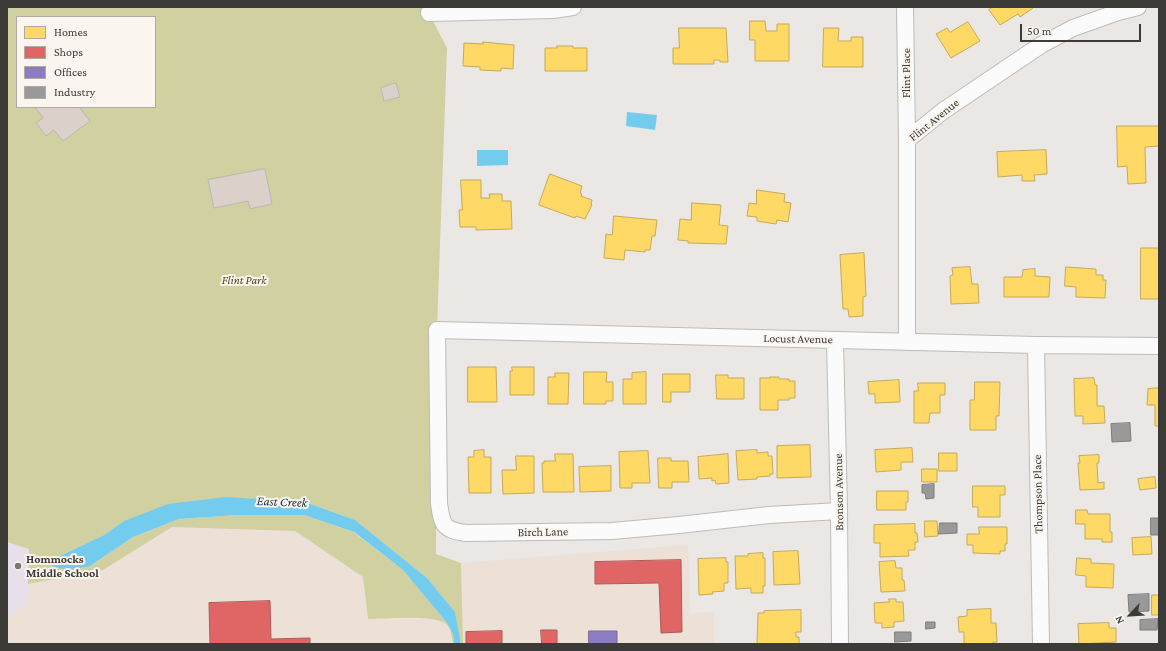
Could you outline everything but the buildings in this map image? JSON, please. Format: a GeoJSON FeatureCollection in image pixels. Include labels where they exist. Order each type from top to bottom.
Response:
{"type":"FeatureCollection","features":[{"type":"Feature","properties":{"kind":"street"},"geometry":{"type":"LineString","coordinates":[[429,13],[573,7]]}},
{"type":"Feature","properties":{"kind":"street","name":"Flint Place"},"geometry":{"type":"LineString","coordinates":[[905,7],[906,140]]}},
{"type":"Feature","properties":{"kind":"street","name":"Flint Avenue"},"geometry":{"type":"LineString","coordinates":[[908,342],[906,140],[943,110],[1041,45],[1073,28],[1118,12],[1138,7]]}},
{"type":"Feature","properties":{"kind":"street","name":"Locust Avenue"},"geometry":{"type":"LineString","coordinates":[[437,330],[1036,345],[1159,346]]}},
{"type":"Feature","properties":{"kind":"street","name":"Birch Lane"},"geometry":{"type":"LineString","coordinates":[[437,330],[439,503],[441,518],[447,528],[453,531],[466,533],[612,531],[769,515],[839,510]]}},
{"type":"Feature","properties":{"kind":"street","name":"Bronson Avenue"},"geometry":{"type":"LineString","coordinates":[[835,340],[839,510],[840,644]]}},
{"type":"Feature","properties":{"kind":"street","name":"Thompson Place"},"geometry":{"type":"LineString","coordinates":[[1036,345],[1041,644]]}},
{"type":"Feature","properties":{"kind":"shaded area"},"geometry":{"type":"Polygon","coordinates":[[[172,527],[295,531],[363,577],[368,619],[462,618],[461,563],[688,545],[690,614],[714,611],[714,644],[7,644],[7,617],[11,616],[28,600],[28,584],[103,570],[172,527]]]}},
{"type":"Feature","properties":{"kind":"shaded area","name":"Hommocks Middle School"},"geometry":{"type":"Polygon","coordinates":[[[7,542],[29,549],[28,600],[11,616],[7,617],[7,542]]]}},
{"type":"Feature","properties":{"kind":"green space","name":"Flint Park"},"geometry":{"type":"Polygon","coordinates":[[[7,7],[428,7],[429,13],[447,48],[437,328],[436,554],[461,563],[463,644],[461,644],[455,612],[427,578],[355,520],[305,502],[124,521],[104,535],[54,559],[49,564],[90,566],[133,537],[179,519],[238,515],[304,515],[353,532],[403,570],[447,623],[453,634],[454,644],[448,626],[440,621],[420,618],[368,619],[363,577],[295,531],[172,527],[103,570],[28,584],[29,549],[7,542],[7,7]]]}},
{"type":"Feature","properties":{"kind":"water"},"geometry":{"type":"Polygon","coordinates":[[[627,112],[657,115],[655,130],[626,126],[627,112]]]}},
{"type":"Feature","properties":{"kind":"water"},"geometry":{"type":"Polygon","coordinates":[[[477,150],[508,150],[508,165],[477,166],[477,150]]]}},
{"type":"Feature","properties":{"kind":"water","name":"East Creek"},"geometry":{"type":"Polygon","coordinates":[[[226,497],[305,502],[355,520],[427,578],[455,612],[461,644],[454,644],[453,634],[447,623],[403,570],[354,532],[304,515],[238,515],[179,519],[133,537],[90,566],[69,570],[49,564],[54,559],[104,535],[124,521],[168,504],[226,497]]]}},
{"type":"Feature","properties":{"kind":"place","name":"Hommocks Middle School"},"geometry":{"type":"Point","coordinates":[18,566]}}]}
